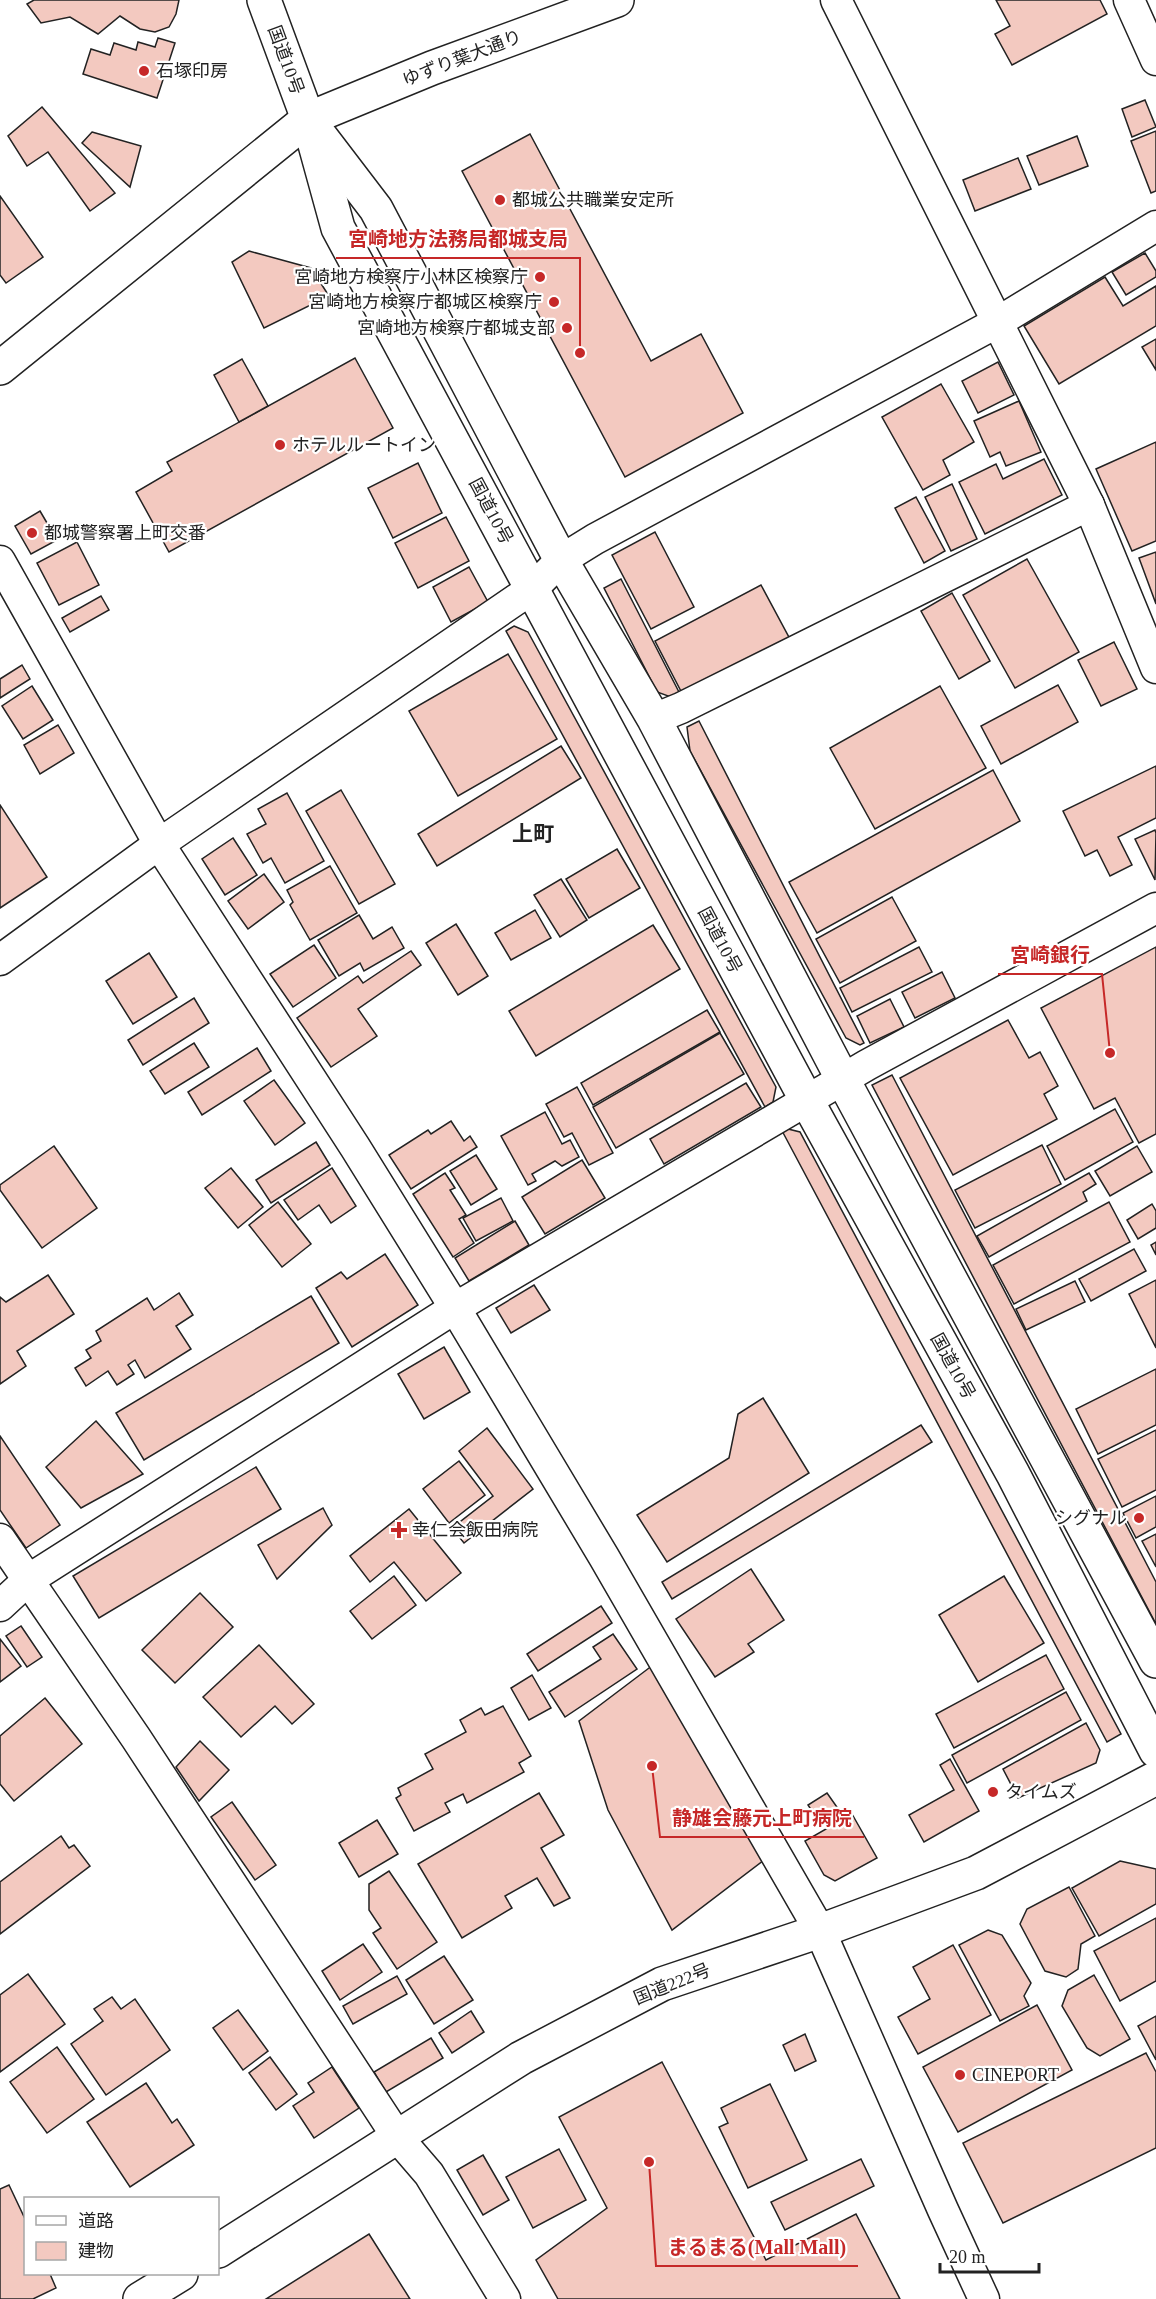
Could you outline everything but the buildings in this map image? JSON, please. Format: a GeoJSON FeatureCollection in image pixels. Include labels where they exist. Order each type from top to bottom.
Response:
{"type":"FeatureCollection","features":[{"type":"Feature","properties":{"kind":"main road","name":"国道10号"},"geometry":{"type":"LineString","coordinates":[[264,0],[308,119],[339,228],[807,1101],[1013,1474],[1156,1751]]}},
{"type":"Feature","properties":{"kind":"main road","name":"ゆずり葉大通り"},"geometry":{"type":"LineString","coordinates":[[0,368],[308,119],[432,68],[617,0]]}},
{"type":"Feature","properties":{"kind":"main road","name":"国道10号"},"geometry":{"type":"LineString","coordinates":[[308,119],[376,208],[561,560],[654,719],[843,1080],[1156,1661]]}},
{"type":"Feature","properties":{"kind":"main road","name":"国道222号"},"geometry":{"type":"LineString","coordinates":[[219,2250],[521,2058],[662,1984],[820,1931],[976,1873],[1156,1778]]}},
{"type":"Feature","properties":{"kind":"main road"},"geometry":{"type":"LineString","coordinates":[[140,2299],[179,2275]]}},
{"type":"Feature","properties":{"kind":"street"},"geometry":{"type":"LineString","coordinates":[[836,0],[1089,505],[1156,668]]}},
{"type":"Feature","properties":{"kind":"street"},"geometry":{"type":"LineString","coordinates":[[1129,0],[1156,60]]}},
{"type":"Feature","properties":{"kind":"street"},"geometry":{"type":"LineString","coordinates":[[0,960],[159,844],[533,588],[561,560],[595,539],[998,322],[1155,230]]}},
{"type":"Feature","properties":{"kind":"street"},"geometry":{"type":"LineString","coordinates":[[654,719],[681,708],[1089,505]]}},
{"type":"Feature","properties":{"kind":"street"},"geometry":{"type":"LineString","coordinates":[[0,561],[159,844],[355,1147],[455,1308],[609,1567],[820,1931],[984,2299]]}},
{"type":"Feature","properties":{"kind":"street"},"geometry":{"type":"LineString","coordinates":[[0,1606],[28,1580],[455,1308],[843,1080],[1156,908]]}},
{"type":"Feature","properties":{"kind":"street"},"geometry":{"type":"LineString","coordinates":[[0,1539],[136,1738],[398,2138],[429,2174],[506,2299]]}},
{"type":"Feature","properties":{"kind":"place","name":"石塚印房"},"geometry":{"type":"Point","coordinates":[144,71]}},
{"type":"Feature","properties":{"kind":"place","name":"都城公共職業安定所"},"geometry":{"type":"Point","coordinates":[500,200]}},
{"type":"Feature","properties":{"kind":"place","name":"宮崎地方検察庁小林区検察庁"},"geometry":{"type":"Point","coordinates":[540,277]}},
{"type":"Feature","properties":{"kind":"place","name":"宮崎地方検察庁都城区検察庁"},"geometry":{"type":"Point","coordinates":[554,302]}},
{"type":"Feature","properties":{"kind":"place","name":"宮崎地方検察庁都城支部"},"geometry":{"type":"Point","coordinates":[567,328]}},
{"type":"Feature","properties":{"kind":"place","name":"宮崎地方法務局都城支局"},"geometry":{"type":"Point","coordinates":[580,353]}},
{"type":"Feature","properties":{"kind":"place","name":"ホテルルートイン"},"geometry":{"type":"Point","coordinates":[280,445]}},
{"type":"Feature","properties":{"kind":"place","name":"都城警察署上町交番"},"geometry":{"type":"Point","coordinates":[32,533]}},
{"type":"Feature","properties":{"kind":"place","name":"宮崎銀行"},"geometry":{"type":"Point","coordinates":[1110,1053]}},
{"type":"Feature","properties":{"kind":"place","name":"シグナル"},"geometry":{"type":"Point","coordinates":[1139,1518]}},
{"type":"Feature","properties":{"kind":"place","name":"幸仁会飯田病院"},"geometry":{"type":"Point","coordinates":[399,1530]}},
{"type":"Feature","properties":{"kind":"place","name":"静雄会藤元上町病院"},"geometry":{"type":"Point","coordinates":[652,1766]}},
{"type":"Feature","properties":{"kind":"place","name":"タイムズ"},"geometry":{"type":"Point","coordinates":[993,1792]}},
{"type":"Feature","properties":{"kind":"place","name":"CINEPORT"},"geometry":{"type":"Point","coordinates":[960,2075]}},
{"type":"Feature","properties":{"kind":"place","name":"まるまる(Mall Mall)"},"geometry":{"type":"Point","coordinates":[649,2162]}},
{"type":"Feature","properties":{"kind":"district","name":"上町"},"geometry":{"type":"Point","coordinates":[533,834]}}]}
